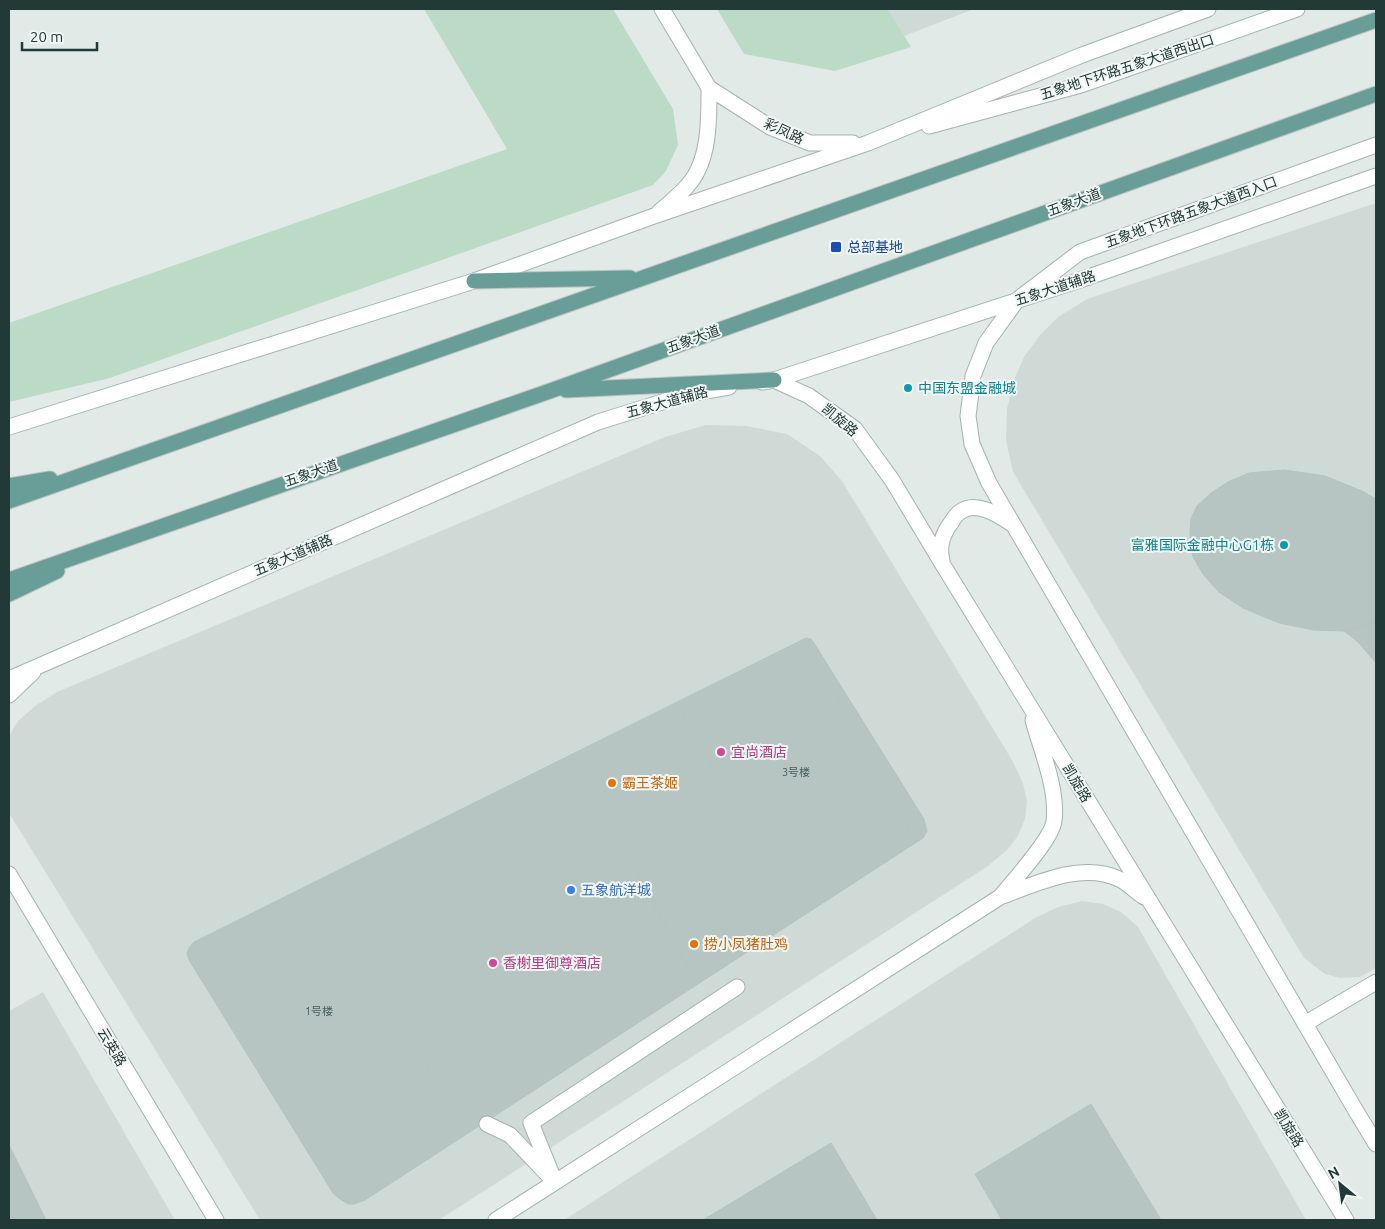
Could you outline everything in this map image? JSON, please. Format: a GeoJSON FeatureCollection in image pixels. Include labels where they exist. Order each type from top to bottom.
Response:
{"type":"FeatureCollection","features":[{"type":"Feature","properties":{"kind":"main road"},"geometry":{"type":"LineString","coordinates":[[9,501],[1376,20]]}},
{"type":"Feature","properties":{"kind":"main road","name":"五象大道"},"geometry":{"type":"LineString","coordinates":[[9,580],[550,390],[1376,94]]}},
{"type":"Feature","properties":{"kind":"main road"},"geometry":{"type":"LineString","coordinates":[[474,281],[644,277]]}},
{"type":"Feature","properties":{"kind":"main road"},"geometry":{"type":"LineString","coordinates":[[550,390],[774,380]]}},
{"type":"Feature","properties":{"kind":"main road"},"geometry":{"type":"LineString","coordinates":[[9,486],[86,474]]}},
{"type":"Feature","properties":{"kind":"main road"},"geometry":{"type":"LineString","coordinates":[[9,594],[140,533]]}},
{"type":"Feature","properties":{"kind":"street","name":"彩凤路"},"geometry":{"type":"LineString","coordinates":[[662,9],[709,88],[770,127],[810,143],[868,143]]}},
{"type":"Feature","properties":{"kind":"street"},"geometry":{"type":"LineString","coordinates":[[9,427],[474,281],[654,216],[868,143],[1082,55],[1208,9]]}},
{"type":"Feature","properties":{"kind":"street","name":"五象地下环路五象大道西出口"},"geometry":{"type":"LineString","coordinates":[[868,143],[1081,85],[1297,9]]}},
{"type":"Feature","properties":{"kind":"street"},"geometry":{"type":"LineString","coordinates":[[654,216],[690,184],[703,158],[709,125],[709,88]]}},
{"type":"Feature","properties":{"kind":"street","name":"五象地下环路五象大道西入口"},"geometry":{"type":"LineString","coordinates":[[1017,300],[1080,252],[1376,146]]}},
{"type":"Feature","properties":{"kind":"street","name":"五象大道辅路"},"geometry":{"type":"LineString","coordinates":[[9,679],[598,422],[688,394],[774,380],[1083,279],[1376,176]]}},
{"type":"Feature","properties":{"kind":"street"},"geometry":{"type":"LineString","coordinates":[[1017,300],[986,343],[973,376],[968,416],[972,444],[989,483],[1013,525],[1376,1144]]}},
{"type":"Feature","properties":{"kind":"street","name":"凯旋路"},"geometry":{"type":"LineString","coordinates":[[774,380],[809,396],[855,429],[892,480],[942,565],[1346,1220]]}},
{"type":"Feature","properties":{"kind":"street"},"geometry":{"type":"LineString","coordinates":[[942,565],[940,549],[943,536],[961,511],[968,508],[983,508],[1013,525]]}},
{"type":"Feature","properties":{"kind":"street"},"geometry":{"type":"LineString","coordinates":[[9,695],[42,664]]}},
{"type":"Feature","properties":{"kind":"street"},"geometry":{"type":"LineString","coordinates":[[1000,897],[1040,848],[1054,822],[1053,790],[1027,701]]}},
{"type":"Feature","properties":{"kind":"street"},"geometry":{"type":"LineString","coordinates":[[496,1220],[1000,897],[1057,876],[1089,871],[1119,879],[1150,902]]}},
{"type":"Feature","properties":{"kind":"street","name":"云英路"},"geometry":{"type":"LineString","coordinates":[[9,874],[216,1220]]}},
{"type":"Feature","properties":{"kind":"street"},"geometry":{"type":"LineString","coordinates":[[1306,1023],[1376,982]]}},
{"type":"Feature","properties":{"kind":"street"},"geometry":{"type":"LineString","coordinates":[[556,1182],[531,1122],[737,987]]}},
{"type":"Feature","properties":{"kind":"street"},"geometry":{"type":"LineString","coordinates":[[487,1124],[510,1136],[556,1182]]}},
{"type":"Feature","properties":{"kind":"shaded area"},"geometry":{"type":"Polygon","coordinates":[[[888,9],[974,9],[904,36],[888,9]]]}},
{"type":"Feature","properties":{"kind":"shaded area"},"geometry":{"type":"Polygon","coordinates":[[[1376,203],[1376,968],[1360,977],[1340,978],[1325,974],[1304,958],[1013,472],[1006,440],[1007,409],[1014,380],[1024,357],[1040,335],[1058,317],[1087,299],[1376,203]]]}},
{"type":"Feature","properties":{"kind":"shaded area","name":"五象航洋城"},"geometry":{"type":"Polygon","coordinates":[[[706,425],[747,426],[787,434],[820,456],[842,481],[1012,760],[1023,783],[1027,802],[1025,819],[1018,836],[1007,850],[988,866],[439,1220],[260,1220],[9,813],[9,736],[18,721],[35,706],[57,692],[665,437],[706,425]]]}},
{"type":"Feature","properties":{"kind":"shaded area"},"geometry":{"type":"Polygon","coordinates":[[[1082,901],[1103,904],[1121,912],[1138,927],[1306,1220],[564,1220],[1035,918],[1058,907],[1082,901]]]}},
{"type":"Feature","properties":{"kind":"shaded area"},"geometry":{"type":"Polygon","coordinates":[[[43,992],[175,1220],[9,1220],[9,1011],[43,992]]]}},
{"type":"Feature","properties":{"kind":"green space"},"geometry":{"type":"Polygon","coordinates":[[[424,9],[613,9],[673,109],[678,145],[666,171],[653,185],[110,378],[9,402],[9,323],[507,149],[424,9]]]}},
{"type":"Feature","properties":{"kind":"green space"},"geometry":{"type":"Polygon","coordinates":[[[717,9],[888,9],[911,47],[835,71],[744,54],[717,9]]]}},
{"type":"Feature","properties":{"kind":"building","name":"富雅国际金融中心G1栋"},"geometry":{"type":"Polygon","coordinates":[[[1284,470],[1325,476],[1362,491],[1376,499],[1376,622],[1344,631],[1314,630],[1279,623],[1243,608],[1219,592],[1203,574],[1193,557],[1190,534],[1191,518],[1197,506],[1211,493],[1228,482],[1249,473],[1284,470]]]}},
{"type":"Feature","properties":{"kind":"building"},"geometry":{"type":"Polygon","coordinates":[[[1376,622],[1376,663],[1358,642],[1344,631],[1376,622]]]}},
{"type":"Feature","properties":{"kind":"building","name":"五象航洋城"},"geometry":{"type":"Polygon","coordinates":[[[806,638],[811,639],[814,643],[924,819],[927,831],[923,838],[365,1200],[348,1204],[340,1199],[333,1193],[189,960],[187,953],[189,948],[194,942],[806,638]]]}},
{"type":"Feature","properties":{"kind":"building"},"geometry":{"type":"Polygon","coordinates":[[[809,645],[910,830],[783,899],[683,714],[809,645]]]}},
{"type":"Feature","properties":{"kind":"building"},"geometry":{"type":"Polygon","coordinates":[[[626,854],[693,976],[503,1080],[436,959],[626,854]]]}},
{"type":"Feature","properties":{"kind":"building"},"geometry":{"type":"Polygon","coordinates":[[[327,884],[430,1071],[311,1137],[208,951],[327,884]]]}},
{"type":"Feature","properties":{"kind":"building"},"geometry":{"type":"Polygon","coordinates":[[[1091,1104],[1161,1220],[1002,1220],[975,1174],[1091,1104]]]}},
{"type":"Feature","properties":{"kind":"building"},"geometry":{"type":"Polygon","coordinates":[[[831,1143],[877,1220],[703,1220],[831,1143]]]}},
{"type":"Feature","properties":{"kind":"building"},"geometry":{"type":"Polygon","coordinates":[[[9,1145],[46,1220],[9,1220],[9,1145]]]}},
{"type":"Feature","properties":{"kind":"place","name":"总部基地"},"geometry":{"type":"Point","coordinates":[836,247]}},
{"type":"Feature","properties":{"kind":"place","name":"中国东盟金融城"},"geometry":{"type":"Point","coordinates":[908,388]}},
{"type":"Feature","properties":{"kind":"place","name":"富雅国际金融中心G1栋"},"geometry":{"type":"Point","coordinates":[1284,545]}},
{"type":"Feature","properties":{"kind":"place","name":"宜尚酒店"},"geometry":{"type":"Point","coordinates":[721,752]}},
{"type":"Feature","properties":{"kind":"place","name":"霸王茶姬"},"geometry":{"type":"Point","coordinates":[612,783]}},
{"type":"Feature","properties":{"kind":"place","name":"五象航洋城"},"geometry":{"type":"Point","coordinates":[571,890]}},
{"type":"Feature","properties":{"kind":"place","name":"捞小凤猪肚鸡"},"geometry":{"type":"Point","coordinates":[694,944]}},
{"type":"Feature","properties":{"kind":"place","name":"香榭里御尊酒店"},"geometry":{"type":"Point","coordinates":[493,963]}}]}
